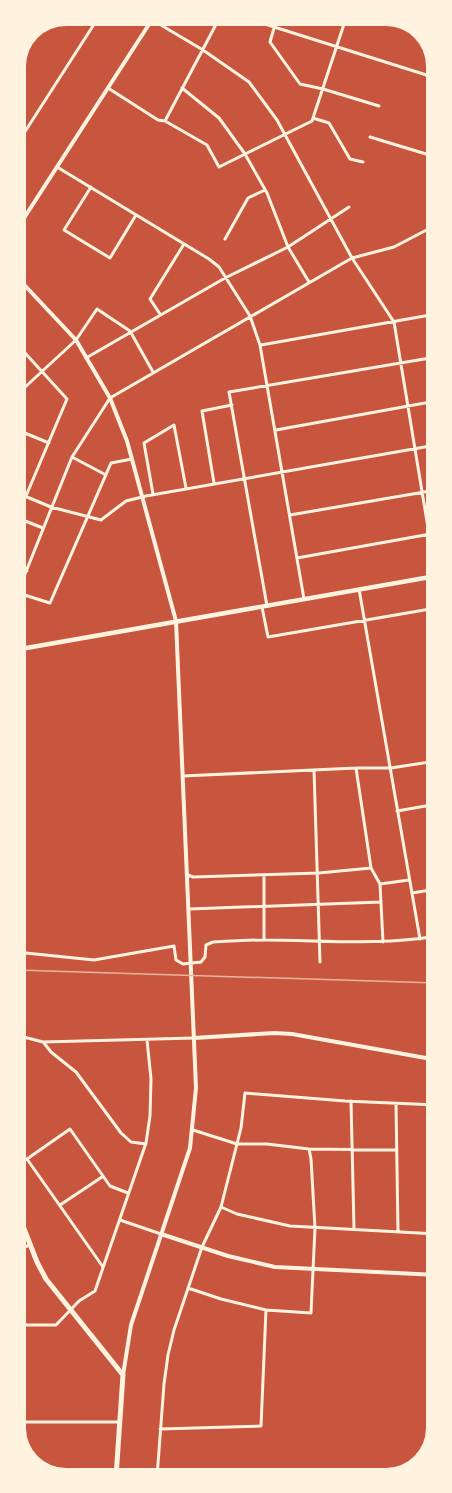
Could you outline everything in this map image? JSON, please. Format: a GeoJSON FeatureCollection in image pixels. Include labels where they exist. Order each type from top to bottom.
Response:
{"type":"FeatureCollection","features":[{"type":"Feature","properties":{"kind":"main road"},"geometry":{"type":"LineString","coordinates":[[26,648],[426,578]]}},
{"type":"Feature","properties":{"kind":"main road"},"geometry":{"type":"LineString","coordinates":[[26,1234],[46,1279],[123,1376],[117,1467]]}},
{"type":"Feature","properties":{"kind":"street"},"geometry":{"type":"LineString","coordinates":[[26,130],[93,26]]}},
{"type":"Feature","properties":{"kind":"street"},"geometry":{"type":"LineString","coordinates":[[26,215],[148,26]]}},
{"type":"Feature","properties":{"kind":"street"},"geometry":{"type":"LineString","coordinates":[[162,26],[249,82],[277,120],[352,258],[394,322],[426,515]]}},
{"type":"Feature","properties":{"kind":"street"},"geometry":{"type":"LineString","coordinates":[[165,121],[215,26]]}},
{"type":"Feature","properties":{"kind":"street"},"geometry":{"type":"LineString","coordinates":[[268,26],[426,75]]}},
{"type":"Feature","properties":{"kind":"street"},"geometry":{"type":"LineString","coordinates":[[108,88],[158,120],[165,121],[207,145],[219,167],[312,121],[343,26]]}},
{"type":"Feature","properties":{"kind":"street"},"geometry":{"type":"LineString","coordinates":[[274,28],[270,42],[300,84],[380,106]]}},
{"type":"Feature","properties":{"kind":"street"},"geometry":{"type":"LineString","coordinates":[[182,88],[219,118],[245,154],[265,190],[288,247],[309,282]]}},
{"type":"Feature","properties":{"kind":"street"},"geometry":{"type":"LineString","coordinates":[[313,118],[329,123],[350,159],[363,162]]}},
{"type":"Feature","properties":{"kind":"street"},"geometry":{"type":"LineString","coordinates":[[370,137],[426,155]]}},
{"type":"Feature","properties":{"kind":"street"},"geometry":{"type":"LineString","coordinates":[[57,167],[219,267],[250,316],[260,345],[304,599]]}},
{"type":"Feature","properties":{"kind":"street"},"geometry":{"type":"LineString","coordinates":[[91,187],[64,230],[110,258],[136,215]]}},
{"type":"Feature","properties":{"kind":"street"},"geometry":{"type":"LineString","coordinates":[[225,239],[248,198],[265,190]]}},
{"type":"Feature","properties":{"kind":"street"},"geometry":{"type":"LineString","coordinates":[[86,358],[225,278],[288,247],[349,207]]}},
{"type":"Feature","properties":{"kind":"street"},"geometry":{"type":"LineString","coordinates":[[27,571],[72,457],[110,398],[352,258],[394,247],[426,230]]}},
{"type":"Feature","properties":{"kind":"street"},"geometry":{"type":"LineString","coordinates":[[160,314],[150,299],[184,244]]}},
{"type":"Feature","properties":{"kind":"street"},"geometry":{"type":"LineString","coordinates":[[26,288],[76,340],[110,398],[127,441],[176,621],[196,1088],[190,1148],[131,1325],[123,1376]]}},
{"type":"Feature","properties":{"kind":"street"},"geometry":{"type":"LineString","coordinates":[[26,385],[76,340],[97,309],[130,331],[153,372]]}},
{"type":"Feature","properties":{"kind":"street"},"geometry":{"type":"LineString","coordinates":[[260,345],[426,316]]}},
{"type":"Feature","properties":{"kind":"street"},"geometry":{"type":"LineString","coordinates":[[26,354],[68,399],[26,496],[51,507],[102,520],[126,501],[153,494],[426,447]]}},
{"type":"Feature","properties":{"kind":"street"},"geometry":{"type":"LineString","coordinates":[[426,359],[229,392],[265,606],[268,637],[426,610]]}},
{"type":"Feature","properties":{"kind":"street"},"geometry":{"type":"LineString","coordinates":[[275,430],[426,403]]}},
{"type":"Feature","properties":{"kind":"street"},"geometry":{"type":"LineString","coordinates":[[214,483],[202,411],[232,405]]}},
{"type":"Feature","properties":{"kind":"street"},"geometry":{"type":"LineString","coordinates":[[153,494],[144,443],[174,425],[186,488]]}},
{"type":"Feature","properties":{"kind":"street"},"geometry":{"type":"LineString","coordinates":[[26,434],[49,443]]}},
{"type":"Feature","properties":{"kind":"street"},"geometry":{"type":"LineString","coordinates":[[72,457],[106,476]]}},
{"type":"Feature","properties":{"kind":"street"},"geometry":{"type":"LineString","coordinates":[[26,596],[50,603],[111,463],[132,459]]}},
{"type":"Feature","properties":{"kind":"street"},"geometry":{"type":"LineString","coordinates":[[290,515],[426,491]]}},
{"type":"Feature","properties":{"kind":"street"},"geometry":{"type":"LineString","coordinates":[[26,521],[43,528]]}},
{"type":"Feature","properties":{"kind":"street"},"geometry":{"type":"LineString","coordinates":[[297,558],[426,535]]}},
{"type":"Feature","properties":{"kind":"street"},"geometry":{"type":"LineString","coordinates":[[359,590],[420,939]]}},
{"type":"Feature","properties":{"kind":"street"},"geometry":{"type":"LineString","coordinates":[[183,776],[391,768],[426,763]]}},
{"type":"Feature","properties":{"kind":"street"},"geometry":{"type":"LineString","coordinates":[[356,768],[371,868],[380,885],[383,942]]}},
{"type":"Feature","properties":{"kind":"street"},"geometry":{"type":"LineString","coordinates":[[314,770],[320,962]]}},
{"type":"Feature","properties":{"kind":"street"},"geometry":{"type":"LineString","coordinates":[[397,811],[426,806]]}},
{"type":"Feature","properties":{"kind":"street"},"geometry":{"type":"LineString","coordinates":[[188,875],[193,877],[319,873],[371,868]]}},
{"type":"Feature","properties":{"kind":"street"},"geometry":{"type":"LineString","coordinates":[[264,875],[264,940]]}},
{"type":"Feature","properties":{"kind":"street"},"geometry":{"type":"LineString","coordinates":[[380,885],[409,880]]}},
{"type":"Feature","properties":{"kind":"street"},"geometry":{"type":"LineString","coordinates":[[411,893],[426,891]]}},
{"type":"Feature","properties":{"kind":"street"},"geometry":{"type":"LineString","coordinates":[[189,909],[381,902]]}},
{"type":"Feature","properties":{"kind":"street"},"geometry":{"type":"LineString","coordinates":[[26,953],[94,960],[174,946],[176,960],[183,964],[201,962],[205,957],[206,945],[213,942],[264,940],[320,943],[383,942],[426,938]]}},
{"type":"Feature","properties":{"kind":"street"},"geometry":{"type":"LineString","coordinates":[[26,1038],[43,1042],[147,1040],[274,1033],[292,1034],[426,1058]]}},
{"type":"Feature","properties":{"kind":"street"},"geometry":{"type":"LineString","coordinates":[[26,1325],[57,1325],[94,1291],[146,1144],[150,1116],[151,1079],[147,1040]]}},
{"type":"Feature","properties":{"kind":"street"},"geometry":{"type":"LineString","coordinates":[[43,1042],[51,1052],[76,1072],[121,1134],[131,1142],[146,1144]]}},
{"type":"Feature","properties":{"kind":"street"},"geometry":{"type":"LineString","coordinates":[[157,1467],[159,1429],[168,1355],[174,1330],[202,1248],[221,1207],[237,1144],[245,1093],[426,1105]]}},
{"type":"Feature","properties":{"kind":"street"},"geometry":{"type":"LineString","coordinates":[[351,1101],[354,1228]]}},
{"type":"Feature","properties":{"kind":"street"},"geometry":{"type":"LineString","coordinates":[[396,1104],[398,1231]]}},
{"type":"Feature","properties":{"kind":"street"},"geometry":{"type":"LineString","coordinates":[[103,1267],[27,1159],[70,1129],[110,1186],[128,1193]]}},
{"type":"Feature","properties":{"kind":"street"},"geometry":{"type":"LineString","coordinates":[[193,1130],[237,1144],[267,1144],[309,1149],[396,1150]]}},
{"type":"Feature","properties":{"kind":"street"},"geometry":{"type":"LineString","coordinates":[[189,1288],[266,1310],[311,1313],[315,1228],[309,1149]]}},
{"type":"Feature","properties":{"kind":"street"},"geometry":{"type":"LineString","coordinates":[[60,1205],[102,1177]]}},
{"type":"Feature","properties":{"kind":"street"},"geometry":{"type":"LineString","coordinates":[[221,1207],[237,1214],[266,1221],[315,1228],[354,1228],[426,1233]]}},
{"type":"Feature","properties":{"kind":"street"},"geometry":{"type":"LineString","coordinates":[[120,1220],[228,1256],[275,1267],[426,1274]]}},
{"type":"Feature","properties":{"kind":"street"},"geometry":{"type":"LineString","coordinates":[[26,1246],[30,1245]]}},
{"type":"Feature","properties":{"kind":"street"},"geometry":{"type":"LineString","coordinates":[[159,1429],[193,1430],[261,1426],[266,1310]]}},
{"type":"Feature","properties":{"kind":"street"},"geometry":{"type":"LineString","coordinates":[[26,1422],[120,1422]]}},
{"type":"Feature","properties":{"kind":"railway"},"geometry":{"type":"LineString","coordinates":[[26,970],[426,983]]}}]}
